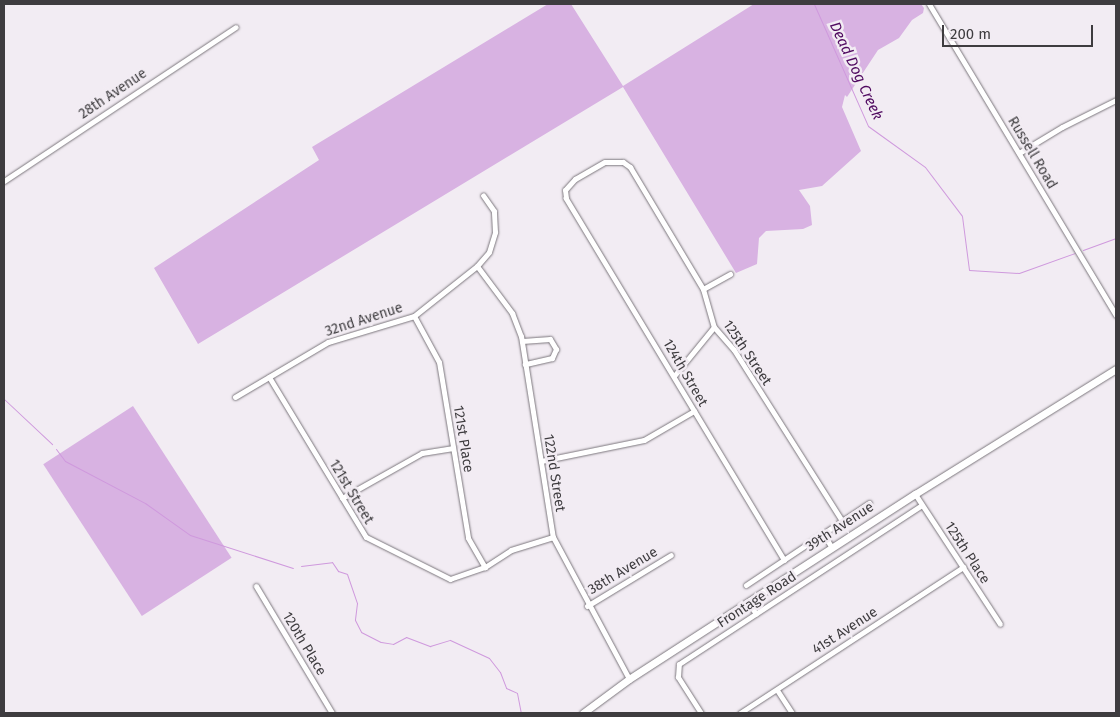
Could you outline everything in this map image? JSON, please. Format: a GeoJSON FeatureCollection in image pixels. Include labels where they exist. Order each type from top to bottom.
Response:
{"type":"FeatureCollection","features":[{"type":"Feature","properties":{"kind":"main road","name":"39th Avenue"},"geometry":{"type":"LineString","coordinates":[[583,713],[629,679],[915,494],[1116,369]]}},
{"type":"Feature","properties":{"kind":"street","name":"Russell Road"},"geometry":{"type":"LineString","coordinates":[[929,4],[1116,314]]}},
{"type":"Feature","properties":{"kind":"street","name":"28th Avenue"},"geometry":{"type":"LineString","coordinates":[[4,181],[236,27]]}},
{"type":"Feature","properties":{"kind":"street"},"geometry":{"type":"LineString","coordinates":[[1019,153],[1062,127],[1116,100]]}},
{"type":"Feature","properties":{"kind":"street","name":"125th Street"},"geometry":{"type":"LineString","coordinates":[[566,198],[565,190],[570,183],[602,163],[623,162],[630,167],[703,289],[714,327],[734,350],[842,521]]}},
{"type":"Feature","properties":{"kind":"street","name":"32nd Avenue"},"geometry":{"type":"LineString","coordinates":[[235,398],[328,342],[414,316],[477,266],[489,252],[495,232],[494,211],[483,195]]}},
{"type":"Feature","properties":{"kind":"street","name":"124th Street"},"geometry":{"type":"LineString","coordinates":[[566,198],[784,560]]}},
{"type":"Feature","properties":{"kind":"street","name":"122nd Street"},"geometry":{"type":"LineString","coordinates":[[477,266],[512,312],[522,342],[553,537],[587,606],[629,679]]}},
{"type":"Feature","properties":{"kind":"street"},"geometry":{"type":"LineString","coordinates":[[703,289],[730,274]]}},
{"type":"Feature","properties":{"kind":"street","name":"121st Place"},"geometry":{"type":"LineString","coordinates":[[414,316],[439,362],[468,538],[485,567]]}},
{"type":"Feature","properties":{"kind":"street"},"geometry":{"type":"LineString","coordinates":[[674,376],[714,327]]}},
{"type":"Feature","properties":{"kind":"street"},"geometry":{"type":"LineString","coordinates":[[522,342],[550,339],[556,349],[552,358],[525,364]]}},
{"type":"Feature","properties":{"kind":"street","name":"121st Street"},"geometry":{"type":"LineString","coordinates":[[269,377],[366,537],[450,579],[485,567]]}},
{"type":"Feature","properties":{"kind":"street"},"geometry":{"type":"LineString","coordinates":[[541,462],[644,440],[694,411]]}},
{"type":"Feature","properties":{"kind":"street"},"geometry":{"type":"LineString","coordinates":[[342,498],[422,453],[452,448]]}},
{"type":"Feature","properties":{"kind":"street","name":"125th Place"},"geometry":{"type":"LineString","coordinates":[[915,494],[1000,624]]}},
{"type":"Feature","properties":{"kind":"street","name":"39th Avenue"},"geometry":{"type":"LineString","coordinates":[[746,585],[869,503]]}},
{"type":"Feature","properties":{"kind":"street","name":"Frontage Road"},"geometry":{"type":"LineString","coordinates":[[700,713],[678,677],[680,664],[922,506]]}},
{"type":"Feature","properties":{"kind":"street"},"geometry":{"type":"LineString","coordinates":[[824,533],[832,548]]}},
{"type":"Feature","properties":{"kind":"street"},"geometry":{"type":"LineString","coordinates":[[485,567],[511,550],[553,537]]}},
{"type":"Feature","properties":{"kind":"street","name":"38th Avenue"},"geometry":{"type":"LineString","coordinates":[[587,606],[671,554]]}},
{"type":"Feature","properties":{"kind":"street","name":"41st Avenue"},"geometry":{"type":"LineString","coordinates":[[740,713],[963,567]]}},
{"type":"Feature","properties":{"kind":"street","name":"120th Place"},"geometry":{"type":"LineString","coordinates":[[256,586],[332,713]]}},
{"type":"Feature","properties":{"kind":"street"},"geometry":{"type":"LineString","coordinates":[[748,602],[756,614]]}},
{"type":"Feature","properties":{"kind":"street"},"geometry":{"type":"LineString","coordinates":[[777,690],[792,713]]}},
{"type":"Feature","properties":{"kind":"shaded area"},"geometry":{"type":"Polygon","coordinates":[[[548,4],[571,4],[623,86],[754,4],[921,4],[924,8],[923,13],[912,20],[899,38],[878,50],[847,97],[845,95],[842,107],[861,151],[822,186],[799,190],[810,206],[812,225],[803,229],[766,231],[759,238],[757,264],[736,273],[623,87],[198,344],[154,268],[319,160],[312,147],[548,4]]]}},
{"type":"Feature","properties":{"kind":"shaded area"},"geometry":{"type":"Polygon","coordinates":[[[133,406],[232,558],[142,616],[43,464],[133,406]]]}},
{"type":"Feature","properties":{"kind":"waterway","name":"Dead Dog Creek"},"geometry":{"type":"LineString","coordinates":[[814,4],[868,126],[925,167],[962,216],[969,270],[1019,273],[1075,253]]}},
{"type":"Feature","properties":{"kind":"waterway","name":"Dead Dog Creek"},"geometry":{"type":"LineString","coordinates":[[1083,250],[1116,238]]}},
{"type":"Feature","properties":{"kind":"waterway"},"geometry":{"type":"LineString","coordinates":[[4,399],[52,444]]}},
{"type":"Feature","properties":{"kind":"waterway"},"geometry":{"type":"LineString","coordinates":[[56,449],[65,461],[145,503],[190,535],[293,568]]}},
{"type":"Feature","properties":{"kind":"waterway"},"geometry":{"type":"LineString","coordinates":[[301,566],[332,562],[338,571],[347,574],[357,603],[355,620],[361,632],[381,642],[393,644],[406,637],[430,646],[450,640],[489,658],[500,672],[506,688],[517,693],[521,713]]}}]}
